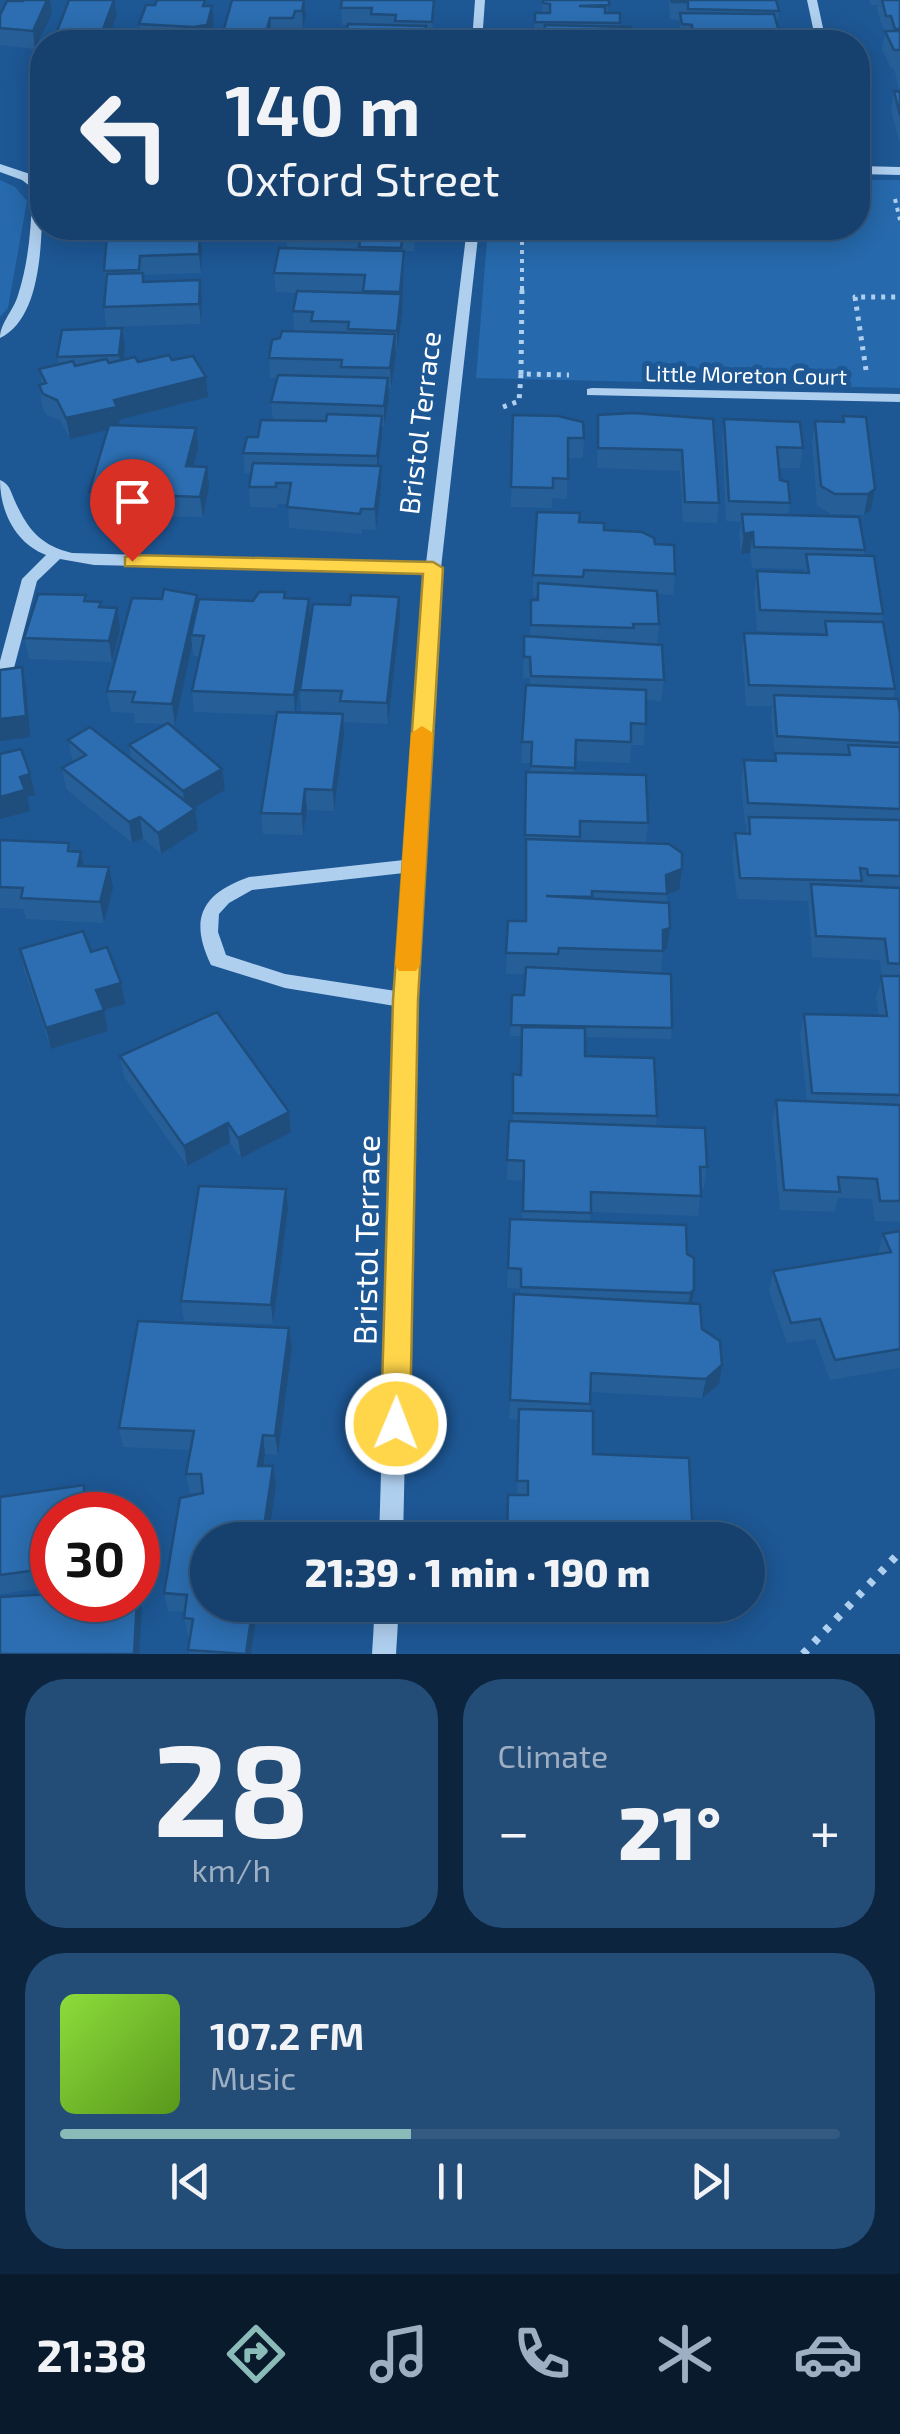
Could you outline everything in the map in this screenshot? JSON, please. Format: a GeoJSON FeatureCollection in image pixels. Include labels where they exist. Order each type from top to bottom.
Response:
{"type":"FeatureCollection","features":[{"type":"Feature","properties":{"kind":"street"},"geometry":{"type":"LineString","coordinates":[[479,30],[480,0]]}},
{"type":"Feature","properties":{"kind":"street"},"geometry":{"type":"LineString","coordinates":[[812,0],[818,30]]}},
{"type":"Feature","properties":{"kind":"street"},"geometry":{"type":"LineString","coordinates":[[0,168],[30,180]]}},
{"type":"Feature","properties":{"kind":"street"},"geometry":{"type":"LineString","coordinates":[[870,170],[900,170]]}},
{"type":"Feature","properties":{"kind":"street"},"geometry":{"type":"LineString","coordinates":[[26,177],[30,176]]}},
{"type":"Feature","properties":{"kind":"street"},"geometry":{"type":"LineString","coordinates":[[0,334],[16,317],[23,298],[34,240]]}},
{"type":"Feature","properties":{"kind":"street","name":"Bristol Terrace"},"geometry":{"type":"LineString","coordinates":[[391,1522],[412,866],[433,568],[471,240]]}},
{"type":"Feature","properties":{"kind":"street","name":"Little Moreton Court"},"geometry":{"type":"LineString","coordinates":[[592,392],[900,400]]}},
{"type":"Feature","properties":{"kind":"street"},"geometry":{"type":"LineString","coordinates":[[0,484],[21,531],[31,543],[54,556],[433,568]]}},
{"type":"Feature","properties":{"kind":"street"},"geometry":{"type":"LineString","coordinates":[[0,669],[6,668],[30,580],[54,556]]}},
{"type":"Feature","properties":{"kind":"street"},"geometry":{"type":"LineString","coordinates":[[405,1000],[285,981],[218,960],[206,928],[210,911],[225,896],[249,884],[412,866]]}},
{"type":"Feature","properties":{"kind":"street"},"geometry":{"type":"LineString","coordinates":[[384,1654],[386,1622]]}},
{"type":"Feature","properties":{"kind":"path"},"geometry":{"type":"LineString","coordinates":[[504,407],[518,401],[521,374],[522,240]]}},
{"type":"Feature","properties":{"kind":"path"},"geometry":{"type":"LineString","coordinates":[[868,382],[855,297],[900,297]]}},
{"type":"Feature","properties":{"kind":"path"},"geometry":{"type":"LineString","coordinates":[[521,374],[572,376]]}},
{"type":"Feature","properties":{"kind":"path"},"geometry":{"type":"LineString","coordinates":[[804,1654],[900,1552]]}},
{"type":"Feature","properties":{"kind":"shaded area"},"geometry":{"type":"Polygon","coordinates":[[[0,180],[15,187],[27,201],[8,308],[0,317],[0,180]]]}},
{"type":"Feature","properties":{"kind":"shaded area"},"geometry":{"type":"Polygon","coordinates":[[[870,180],[900,180],[900,388],[476,378],[487,240],[870,240],[870,180]]]}},
{"type":"Feature","properties":{"kind":"building"},"geometry":{"type":"Polygon","coordinates":[[[47,0],[33,30],[0,28],[0,15],[7,1],[47,0]]]}},
{"type":"Feature","properties":{"kind":"building"},"geometry":{"type":"Polygon","coordinates":[[[69,0],[114,0],[103,30],[57,30],[69,0]]]}},
{"type":"Feature","properties":{"kind":"building"},"geometry":{"type":"Polygon","coordinates":[[[157,0],[205,0],[203,6],[212,6],[207,25],[139,24],[146,5],[155,5],[157,0]]]}},
{"type":"Feature","properties":{"kind":"building"},"geometry":{"type":"Polygon","coordinates":[[[232,0],[304,0],[302,11],[295,11],[293,18],[270,18],[267,30],[224,30],[232,0]]]}},
{"type":"Feature","properties":{"kind":"building"},"geometry":{"type":"Polygon","coordinates":[[[342,0],[434,0],[432,22],[395,21],[396,15],[371,14],[372,8],[341,8],[342,0]]]}},
{"type":"Feature","properties":{"kind":"building"},"geometry":{"type":"Polygon","coordinates":[[[543,0],[609,0],[609,5],[579,6],[605,7],[605,13],[620,13],[620,23],[535,22],[535,13],[550,13],[550,4],[543,0]]]}},
{"type":"Feature","properties":{"kind":"building"},"geometry":{"type":"Polygon","coordinates":[[[671,0],[776,0],[779,11],[688,9],[688,2],[671,0]]]}},
{"type":"Feature","properties":{"kind":"building"},"geometry":{"type":"Polygon","coordinates":[[[882,0],[900,0],[900,29],[895,29],[891,16],[886,16],[882,0]]]}},
{"type":"Feature","properties":{"kind":"building"},"geometry":{"type":"Polygon","coordinates":[[[680,13],[774,14],[779,30],[693,30],[692,25],[682,24],[680,13]]]}},
{"type":"Feature","properties":{"kind":"building"},"geometry":{"type":"Polygon","coordinates":[[[348,24],[426,26],[426,30],[347,30],[348,24]]]}},
{"type":"Feature","properties":{"kind":"building"},"geometry":{"type":"Polygon","coordinates":[[[545,25],[630,27],[630,30],[544,30],[545,25]]]}},
{"type":"Feature","properties":{"kind":"building"},"geometry":{"type":"Polygon","coordinates":[[[885,31],[900,31],[900,50],[894,50],[885,31]]]}},
{"type":"Feature","properties":{"kind":"building"},"geometry":{"type":"Polygon","coordinates":[[[894,91],[900,92],[900,115],[894,91]]]}},
{"type":"Feature","properties":{"kind":"building"},"geometry":{"type":"Polygon","coordinates":[[[107,240],[200,240],[199,254],[140,256],[139,270],[104,271],[107,240]]]}},
{"type":"Feature","properties":{"kind":"building"},"geometry":{"type":"Polygon","coordinates":[[[295,240],[402,240],[401,248],[359,247],[360,241],[295,240]]]}},
{"type":"Feature","properties":{"kind":"building"},"geometry":{"type":"Polygon","coordinates":[[[279,248],[404,251],[400,292],[363,291],[365,275],[274,273],[279,248]]]}},
{"type":"Feature","properties":{"kind":"building"},"geometry":{"type":"Polygon","coordinates":[[[143,273],[143,282],[200,280],[199,304],[104,307],[107,274],[143,273]]]}},
{"type":"Feature","properties":{"kind":"building"},"geometry":{"type":"Polygon","coordinates":[[[297,291],[401,294],[397,331],[348,329],[349,322],[311,321],[313,312],[293,311],[297,291]]]}},
{"type":"Feature","properties":{"kind":"building"},"geometry":{"type":"Polygon","coordinates":[[[122,328],[119,355],[57,357],[62,330],[122,328]]]}},
{"type":"Feature","properties":{"kind":"building"},"geometry":{"type":"Polygon","coordinates":[[[282,331],[395,334],[390,368],[341,367],[342,360],[269,358],[272,340],[280,338],[282,331]]]}},
{"type":"Feature","properties":{"kind":"building"},"geometry":{"type":"Polygon","coordinates":[[[169,355],[172,360],[193,356],[206,377],[114,400],[117,407],[66,418],[57,400],[43,394],[39,385],[46,383],[39,369],[73,361],[75,366],[135,357],[138,362],[169,355]]]}},
{"type":"Feature","properties":{"kind":"building"},"geometry":{"type":"Polygon","coordinates":[[[278,375],[388,378],[384,406],[271,402],[278,375]]]}},
{"type":"Feature","properties":{"kind":"building"},"geometry":{"type":"Polygon","coordinates":[[[633,413],[713,419],[719,503],[685,502],[682,450],[598,448],[598,415],[633,413]]]}},
{"type":"Feature","properties":{"kind":"building"},"geometry":{"type":"Polygon","coordinates":[[[327,414],[382,416],[377,456],[243,453],[247,437],[258,437],[261,420],[326,421],[327,414]]]}},
{"type":"Feature","properties":{"kind":"building"},"geometry":{"type":"Polygon","coordinates":[[[513,415],[558,416],[583,422],[584,438],[568,438],[568,479],[553,478],[553,488],[511,487],[513,415]]]}},
{"type":"Feature","properties":{"kind":"building"},"geometry":{"type":"Polygon","coordinates":[[[843,416],[866,417],[875,489],[868,494],[835,494],[821,486],[815,421],[844,422],[843,416]]]}},
{"type":"Feature","properties":{"kind":"building"},"geometry":{"type":"Polygon","coordinates":[[[724,419],[800,422],[803,448],[777,447],[780,480],[788,482],[790,503],[729,501],[724,419]]]}},
{"type":"Feature","properties":{"kind":"building"},"geometry":{"type":"Polygon","coordinates":[[[109,425],[196,428],[186,466],[207,467],[200,497],[147,495],[149,490],[89,492],[109,425]]]}},
{"type":"Feature","properties":{"kind":"building"},"geometry":{"type":"Polygon","coordinates":[[[253,463],[381,466],[375,509],[361,509],[360,514],[287,507],[291,483],[249,487],[253,463]]]}},
{"type":"Feature","properties":{"kind":"building"},"geometry":{"type":"Polygon","coordinates":[[[537,512],[580,513],[579,522],[604,523],[604,530],[642,532],[654,538],[655,544],[674,545],[675,574],[584,570],[583,577],[533,575],[537,512]]]}},
{"type":"Feature","properties":{"kind":"building"},"geometry":{"type":"Polygon","coordinates":[[[742,514],[859,517],[865,550],[754,547],[753,532],[744,534],[742,514]]]}},
{"type":"Feature","properties":{"kind":"building"},"geometry":{"type":"Polygon","coordinates":[[[806,554],[874,556],[883,614],[760,610],[757,571],[809,573],[806,554]]]}},
{"type":"Feature","properties":{"kind":"building"},"geometry":{"type":"Polygon","coordinates":[[[538,583],[657,591],[659,624],[633,624],[634,628],[531,625],[531,600],[538,600],[538,583]]]}},
{"type":"Feature","properties":{"kind":"building"},"geometry":{"type":"Polygon","coordinates":[[[164,589],[197,595],[172,704],[132,702],[135,692],[107,691],[132,598],[162,599],[164,589]]]}},
{"type":"Feature","properties":{"kind":"building"},"geometry":{"type":"Polygon","coordinates":[[[259,592],[285,592],[284,598],[309,599],[294,695],[192,691],[204,636],[191,635],[199,599],[253,601],[259,592]]]}},
{"type":"Feature","properties":{"kind":"building"},"geometry":{"type":"Polygon","coordinates":[[[38,594],[86,595],[84,601],[117,608],[109,641],[24,638],[38,594]]]}},
{"type":"Feature","properties":{"kind":"building"},"geometry":{"type":"Polygon","coordinates":[[[351,595],[399,597],[387,703],[340,701],[342,691],[300,690],[313,604],[350,605],[351,595]]]}},
{"type":"Feature","properties":{"kind":"building"},"geometry":{"type":"Polygon","coordinates":[[[825,621],[883,622],[895,689],[749,685],[744,633],[827,635],[825,621]]]}},
{"type":"Feature","properties":{"kind":"building"},"geometry":{"type":"Polygon","coordinates":[[[524,636],[662,645],[664,680],[531,676],[530,657],[524,657],[524,636]]]}},
{"type":"Feature","properties":{"kind":"building"},"geometry":{"type":"Polygon","coordinates":[[[22,667],[26,716],[0,719],[0,670],[22,667]]]}},
{"type":"Feature","properties":{"kind":"building"},"geometry":{"type":"Polygon","coordinates":[[[526,685],[646,690],[646,724],[631,723],[631,742],[576,740],[575,768],[531,766],[532,742],[522,742],[526,685]]]}},
{"type":"Feature","properties":{"kind":"building"},"geometry":{"type":"Polygon","coordinates":[[[774,695],[898,699],[900,743],[777,736],[774,695]]]}},
{"type":"Feature","properties":{"kind":"building"},"geometry":{"type":"Polygon","coordinates":[[[277,712],[343,714],[333,790],[305,789],[302,814],[261,813],[277,712]]]}},
{"type":"Feature","properties":{"kind":"building"},"geometry":{"type":"Polygon","coordinates":[[[168,723],[222,769],[183,791],[129,745],[168,723]]]}},
{"type":"Feature","properties":{"kind":"building"},"geometry":{"type":"Polygon","coordinates":[[[90,727],[195,809],[158,833],[140,817],[129,822],[62,768],[86,755],[68,740],[90,727]]]}},
{"type":"Feature","properties":{"kind":"building"},"geometry":{"type":"Polygon","coordinates":[[[848,745],[900,747],[900,809],[748,803],[744,760],[776,761],[775,753],[850,755],[848,745]]]}},
{"type":"Feature","properties":{"kind":"building"},"geometry":{"type":"Polygon","coordinates":[[[21,749],[30,774],[20,777],[25,790],[0,797],[0,754],[21,749]]]}},
{"type":"Feature","properties":{"kind":"building"},"geometry":{"type":"Polygon","coordinates":[[[526,772],[646,775],[648,823],[580,821],[580,837],[525,835],[526,772]]]}},
{"type":"Feature","properties":{"kind":"building"},"geometry":{"type":"Polygon","coordinates":[[[749,817],[900,820],[900,876],[868,875],[867,869],[860,868],[862,881],[740,878],[735,833],[750,834],[749,817]]]}},
{"type":"Feature","properties":{"kind":"building"},"geometry":{"type":"Polygon","coordinates":[[[526,839],[669,844],[682,853],[682,869],[666,875],[667,894],[592,891],[592,897],[546,896],[669,903],[670,928],[663,930],[663,951],[559,948],[558,954],[506,953],[508,921],[526,921],[526,839]]]}},
{"type":"Feature","properties":{"kind":"building"},"geometry":{"type":"Polygon","coordinates":[[[0,840],[69,843],[68,851],[81,852],[78,866],[109,867],[100,902],[21,898],[23,888],[0,887],[0,840]]]}},
{"type":"Feature","properties":{"kind":"building"},"geometry":{"type":"Polygon","coordinates":[[[811,884],[900,888],[900,964],[888,963],[885,939],[816,936],[811,884]]]}},
{"type":"Feature","properties":{"kind":"building"},"geometry":{"type":"Polygon","coordinates":[[[83,931],[91,952],[107,947],[121,983],[96,990],[104,1010],[46,1028],[20,949],[83,931]]]}},
{"type":"Feature","properties":{"kind":"building"},"geometry":{"type":"Polygon","coordinates":[[[526,967],[671,974],[672,1028],[511,1025],[512,995],[524,995],[526,967]]]}},
{"type":"Feature","properties":{"kind":"building"},"geometry":{"type":"Polygon","coordinates":[[[881,976],[900,976],[900,1095],[812,1093],[804,1014],[887,1016],[881,976]]]}},
{"type":"Feature","properties":{"kind":"building"},"geometry":{"type":"Polygon","coordinates":[[[217,1012],[289,1112],[238,1138],[228,1123],[184,1146],[120,1056],[217,1012]]]}},
{"type":"Feature","properties":{"kind":"building"},"geometry":{"type":"Polygon","coordinates":[[[522,1027],[585,1028],[585,1056],[654,1058],[657,1116],[513,1113],[513,1074],[521,1075],[522,1027]]]}},
{"type":"Feature","properties":{"kind":"building"},"geometry":{"type":"Polygon","coordinates":[[[776,1100],[900,1105],[900,1201],[880,1201],[877,1179],[838,1177],[840,1192],[784,1190],[776,1100]]]}},
{"type":"Feature","properties":{"kind":"building"},"geometry":{"type":"Polygon","coordinates":[[[509,1121],[705,1128],[707,1167],[700,1167],[701,1196],[591,1192],[591,1213],[523,1211],[524,1161],[507,1160],[509,1121]]]}},
{"type":"Feature","properties":{"kind":"building"},"geometry":{"type":"Polygon","coordinates":[[[199,1186],[286,1189],[271,1305],[181,1301],[199,1186]]]}},
{"type":"Feature","properties":{"kind":"building"},"geometry":{"type":"Polygon","coordinates":[[[510,1219],[686,1225],[687,1254],[694,1258],[694,1290],[690,1293],[521,1287],[521,1269],[508,1268],[510,1219]]]}},
{"type":"Feature","properties":{"kind":"building"},"geometry":{"type":"Polygon","coordinates":[[[900,1231],[900,1349],[835,1360],[820,1319],[791,1323],[773,1271],[891,1252],[883,1234],[900,1231]]]}},
{"type":"Feature","properties":{"kind":"building"},"geometry":{"type":"Polygon","coordinates":[[[514,1294],[700,1304],[702,1329],[720,1341],[722,1365],[706,1379],[591,1373],[590,1404],[510,1400],[514,1294]]]}},
{"type":"Feature","properties":{"kind":"building"},"geometry":{"type":"Polygon","coordinates":[[[138,1321],[289,1328],[275,1436],[263,1435],[258,1466],[273,1466],[265,1522],[190,1522],[190,1619],[184,1618],[187,1595],[164,1593],[180,1498],[203,1493],[201,1474],[186,1474],[194,1431],[119,1428],[138,1321]]]}},
{"type":"Feature","properties":{"kind":"building"},"geometry":{"type":"Polygon","coordinates":[[[519,1409],[593,1411],[593,1454],[689,1458],[692,1522],[507,1522],[508,1495],[528,1495],[528,1481],[517,1481],[519,1409]]]}},
{"type":"Feature","properties":{"kind":"building"},"geometry":{"type":"Polygon","coordinates":[[[84,1485],[84,1492],[35,1492],[84,1485]]]}},
{"type":"Feature","properties":{"kind":"building"},"geometry":{"type":"Polygon","coordinates":[[[30,1493],[30,1571],[0,1575],[0,1497],[30,1493]]]}},
{"type":"Feature","properties":{"kind":"building"},"geometry":{"type":"Polygon","coordinates":[[[30,1595],[30,1622],[136,1622],[134,1654],[0,1654],[0,1597],[30,1595]]]}},
{"type":"Feature","properties":{"kind":"building"},"geometry":{"type":"Polygon","coordinates":[[[193,1622],[251,1622],[246,1654],[188,1650],[193,1622]]]}},
{"type":"Feature","properties":{"kind":"slow traffic"},"geometry":{"type":"LineString","coordinates":[[407,965],[422,733]]}},
{"type":"Feature","properties":{"kind":"route"},"geometry":{"type":"LineString","coordinates":[[132,561],[433,568],[405,1000],[396,1424]]}}]}
